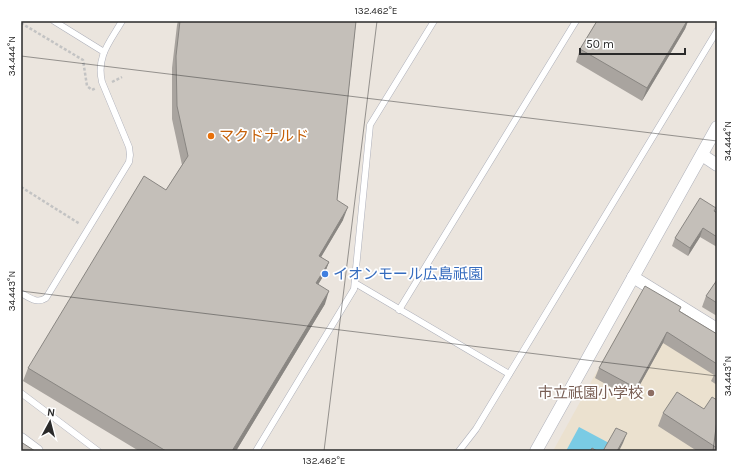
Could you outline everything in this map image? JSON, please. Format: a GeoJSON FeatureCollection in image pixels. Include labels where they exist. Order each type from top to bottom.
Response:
{"type":"FeatureCollection","features":[{"type":"Feature","properties":{"kind":"street"},"geometry":{"type":"LineString","coordinates":[[536,451],[717,127]]}},
{"type":"Feature","properties":{"kind":"street"},"geometry":{"type":"LineString","coordinates":[[702,155],[717,165]]}},
{"type":"Feature","properties":{"kind":"street"},"geometry":{"type":"LineString","coordinates":[[632,277],[717,329]]}},
{"type":"Feature","properties":{"kind":"street"},"geometry":{"type":"LineString","coordinates":[[21,439],[37,451]]}},
{"type":"Feature","properties":{"kind":"lane"},"geometry":{"type":"LineString","coordinates":[[54,21],[104,52]]}},
{"type":"Feature","properties":{"kind":"lane"},"geometry":{"type":"LineString","coordinates":[[21,292],[37,301],[42,301],[46,298],[129,162],[129,147],[104,85],[100,71],[100,62],[104,52],[122,21]]}},
{"type":"Feature","properties":{"kind":"lane"},"geometry":{"type":"LineString","coordinates":[[256,451],[354,289],[370,125],[434,21]]}},
{"type":"Feature","properties":{"kind":"lane"},"geometry":{"type":"LineString","coordinates":[[399,310],[576,21]]}},
{"type":"Feature","properties":{"kind":"lane"},"geometry":{"type":"LineString","coordinates":[[459,451],[476,429],[717,31]]}},
{"type":"Feature","properties":{"kind":"lane"},"geometry":{"type":"LineString","coordinates":[[355,283],[509,374]]}},
{"type":"Feature","properties":{"kind":"lane"},"geometry":{"type":"LineString","coordinates":[[21,393],[98,451]]}},
{"type":"Feature","properties":{"kind":"path"},"geometry":{"type":"LineString","coordinates":[[21,23],[83,60],[87,86],[92,90],[122,77]]}},
{"type":"Feature","properties":{"kind":"path"},"geometry":{"type":"LineString","coordinates":[[21,187],[88,229]]}},
{"type":"Feature","properties":{"kind":"shaded area","name":"市立祇園小学校"},"geometry":{"type":"Polygon","coordinates":[[[649,292],[717,336],[717,451],[553,451],[639,295],[649,292]]]}},
{"type":"Feature","properties":{"kind":"water"},"geometry":{"type":"Polygon","coordinates":[[[579,427],[609,443],[605,451],[566,451],[579,427]]]}},
{"type":"Feature","properties":{"kind":"building"},"geometry":{"type":"Polygon","coordinates":[[[180,21],[356,21],[337,200],[348,207],[319,256],[329,262],[316,283],[329,291],[232,451],[166,451],[28,368],[144,176],[166,190],[188,156],[177,106],[176,56],[180,21]]]}},
{"type":"Feature","properties":{"kind":"building"},"geometry":{"type":"Polygon","coordinates":[[[597,21],[687,21],[647,88],[580,49],[597,21]]]}},
{"type":"Feature","properties":{"kind":"building"},"geometry":{"type":"Polygon","coordinates":[[[700,198],[716,208],[714,211],[717,213],[717,237],[703,228],[690,248],[675,238],[700,198]]]}},
{"type":"Feature","properties":{"kind":"building"},"geometry":{"type":"Polygon","coordinates":[[[717,280],[717,303],[706,296],[717,280]]]}},
{"type":"Feature","properties":{"kind":"building"},"geometry":{"type":"Polygon","coordinates":[[[645,286],[681,307],[679,311],[717,334],[717,364],[667,332],[636,388],[599,368],[645,286]]]}},
{"type":"Feature","properties":{"kind":"building"},"geometry":{"type":"Polygon","coordinates":[[[677,392],[704,409],[712,397],[717,400],[717,448],[663,413],[677,392]]]}},
{"type":"Feature","properties":{"kind":"building"},"geometry":{"type":"Polygon","coordinates":[[[616,428],[627,433],[617,451],[603,451],[616,428]]]}},
{"type":"Feature","properties":{"kind":"building"},"geometry":{"type":"Polygon","coordinates":[[[21,442],[35,451],[21,451],[21,442]]]}},
{"type":"Feature","properties":{"kind":"building"},"geometry":{"type":"Polygon","coordinates":[[[592,448],[597,451],[590,451],[592,448]]]}},
{"type":"Feature","properties":{"kind":"place","name":"マクドナルド"},"geometry":{"type":"Point","coordinates":[211,136]}},
{"type":"Feature","properties":{"kind":"place","name":"イオンモール広島祇園"},"geometry":{"type":"Point","coordinates":[325,274]}},
{"type":"Feature","properties":{"kind":"place","name":"市立祇園小学校"},"geometry":{"type":"Point","coordinates":[651,393]}}]}
